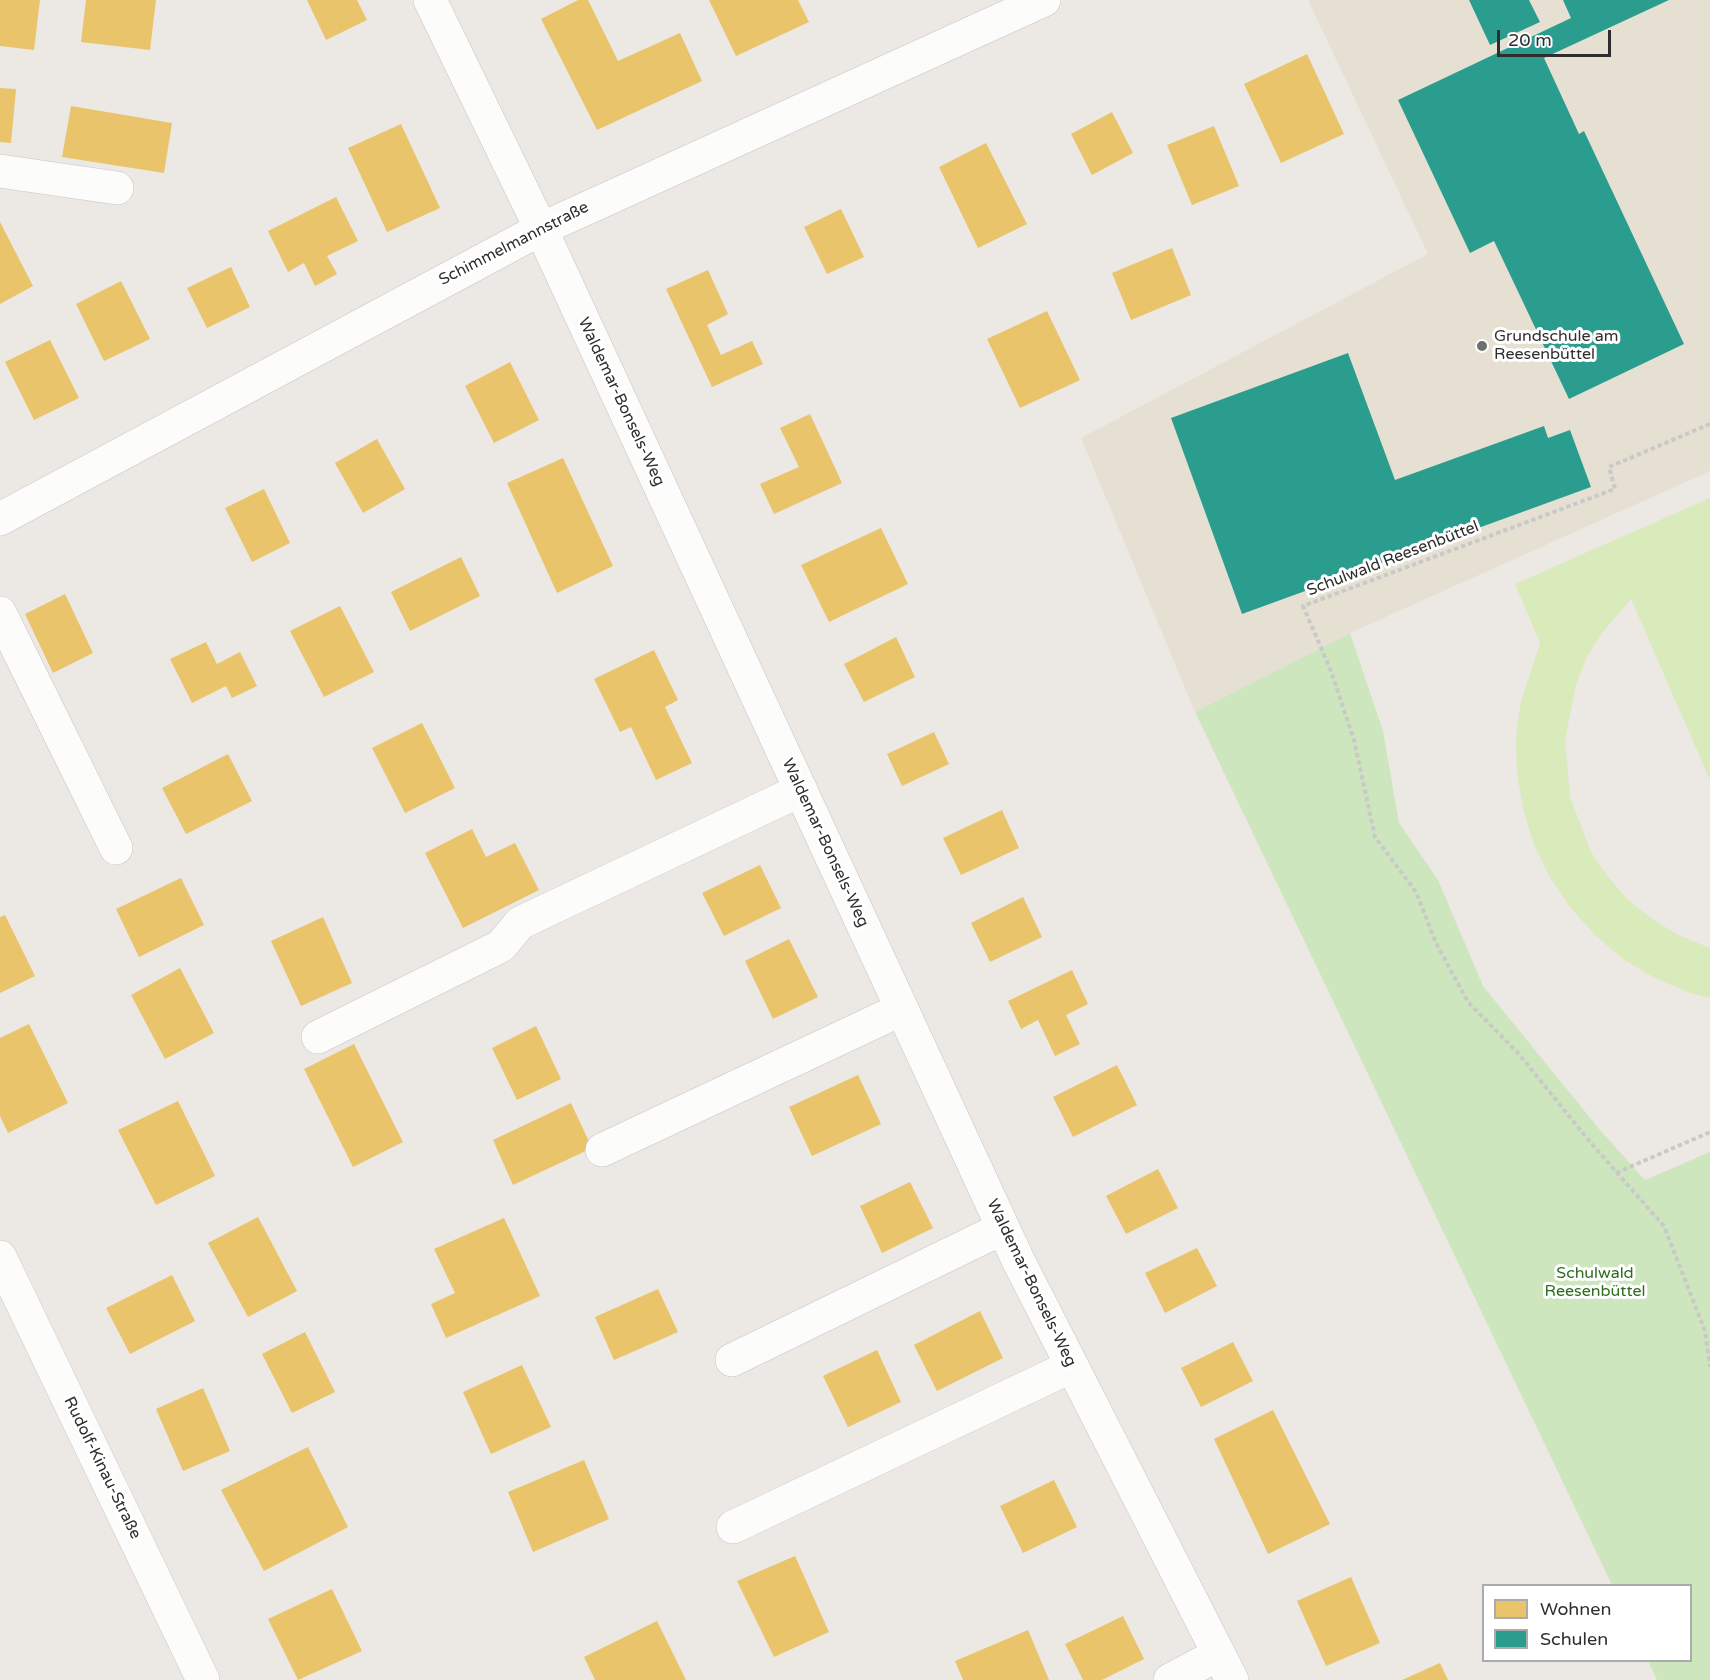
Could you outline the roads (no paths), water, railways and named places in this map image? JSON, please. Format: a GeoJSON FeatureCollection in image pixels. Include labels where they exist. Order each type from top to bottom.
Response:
{"type":"FeatureCollection","features":[{"type":"Feature","properties":{"kind":"street","name":"Waldemar-Bonsels-Weg"},"geometry":{"type":"LineString","coordinates":[[430,0],[541,229],[1003,1228],[1225,1667]]}},
{"type":"Feature","properties":{"kind":"street","name":"Schimmelmannstraße"},"geometry":{"type":"LineString","coordinates":[[0,519],[541,229],[1044,0]]}},
{"type":"Feature","properties":{"kind":"street"},"geometry":{"type":"LineString","coordinates":[[0,171],[117,188]]}},
{"type":"Feature","properties":{"kind":"street"},"geometry":{"type":"LineString","coordinates":[[0,613],[116,848]]}},
{"type":"Feature","properties":{"kind":"street"},"geometry":{"type":"LineString","coordinates":[[318,1037],[501,946],[520,923],[801,790]]}},
{"type":"Feature","properties":{"kind":"street"},"geometry":{"type":"LineString","coordinates":[[602,1150],[902,1009]]}},
{"type":"Feature","properties":{"kind":"street"},"geometry":{"type":"LineString","coordinates":[[732,1360],[1003,1228]]}},
{"type":"Feature","properties":{"kind":"street","name":"Rudolf-Kinau-Straße"},"geometry":{"type":"LineString","coordinates":[[0,1257],[203,1680]]}},
{"type":"Feature","properties":{"kind":"street"},"geometry":{"type":"LineString","coordinates":[[733,1527],[1072,1366]]}},
{"type":"Feature","properties":{"kind":"street"},"geometry":{"type":"LineString","coordinates":[[1170,1680],[1225,1667]]}},
{"type":"Feature","properties":{"kind":"place","name":"Grundschule am Reesenbüttel"},"geometry":{"type":"Point","coordinates":[1482,346]}},
{"type":"Feature","properties":{"kind":"park label","name":"Schulwald Reesenbüttel"},"geometry":{"type":"Point","coordinates":[1595,1283]}}]}
